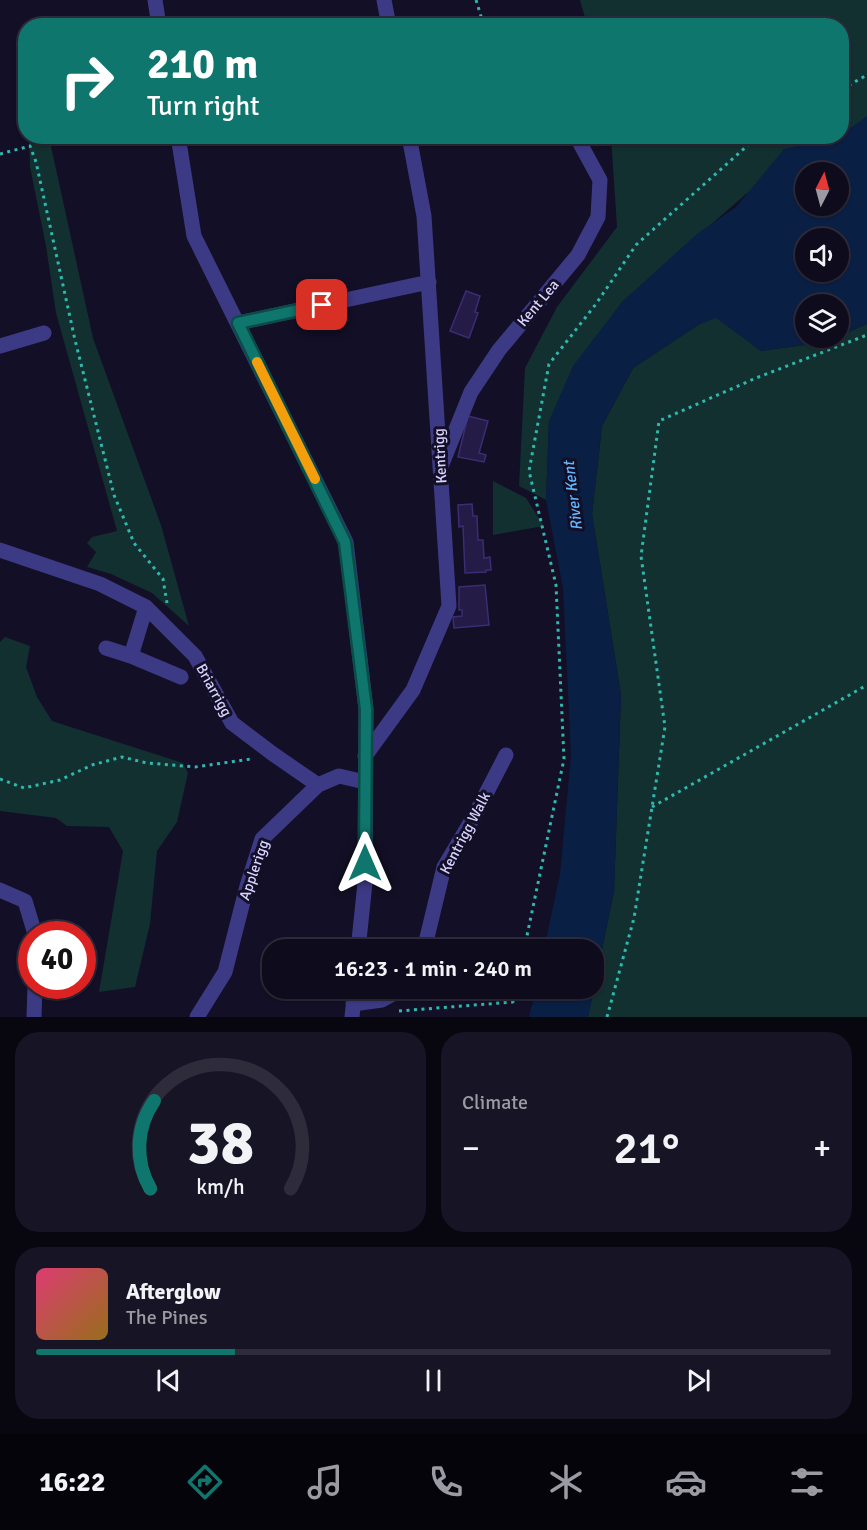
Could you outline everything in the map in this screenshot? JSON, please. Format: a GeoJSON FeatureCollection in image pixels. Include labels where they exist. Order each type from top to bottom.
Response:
{"type":"FeatureCollection","features":[{"type":"Feature","properties":{"kind":"street"},"geometry":{"type":"LineString","coordinates":[[155,0],[158,18]]}},
{"type":"Feature","properties":{"kind":"street"},"geometry":{"type":"LineString","coordinates":[[384,0],[387,18]]}},
{"type":"Feature","properties":{"kind":"street"},"geometry":{"type":"LineString","coordinates":[[179,144],[194,236],[345,542],[366,709],[365,883],[359,939]]}},
{"type":"Feature","properties":{"kind":"street","name":"Kentrigg"},"geometry":{"type":"LineString","coordinates":[[366,756],[413,690],[449,606],[424,216],[410,144]]}},
{"type":"Feature","properties":{"kind":"street","name":"Kent Lea"},"geometry":{"type":"LineString","coordinates":[[441,467],[471,392],[499,350],[578,255],[598,217],[600,180],[580,144]]}},
{"type":"Feature","properties":{"kind":"street"},"geometry":{"type":"LineString","coordinates":[[238,323],[429,282]]}},
{"type":"Feature","properties":{"kind":"street"},"geometry":{"type":"LineString","coordinates":[[0,346],[44,333]]}},
{"type":"Feature","properties":{"kind":"street","name":"Briarrigg"},"geometry":{"type":"LineString","coordinates":[[0,550],[100,584],[146,607],[195,656],[232,723],[318,785]]}},
{"type":"Feature","properties":{"kind":"street"},"geometry":{"type":"LineString","coordinates":[[131,656],[146,607]]}},
{"type":"Feature","properties":{"kind":"street","name":"Briarrigg"},"geometry":{"type":"LineString","coordinates":[[105,648],[182,677]]}},
{"type":"Feature","properties":{"kind":"street","name":"Kentrigg Walk"},"geometry":{"type":"LineString","coordinates":[[427,939],[444,867],[477,813],[506,755]]}},
{"type":"Feature","properties":{"kind":"street","name":"Applerigg"},"geometry":{"type":"LineString","coordinates":[[197,1017],[225,972],[247,886],[262,839],[318,785],[339,776],[365,782]]}},
{"type":"Feature","properties":{"kind":"street"},"geometry":{"type":"LineString","coordinates":[[0,891],[25,901],[30,921]]}},
{"type":"Feature","properties":{"kind":"street"},"geometry":{"type":"LineString","coordinates":[[34,1017],[35,999]]}},
{"type":"Feature","properties":{"kind":"street"},"geometry":{"type":"LineString","coordinates":[[353,1003],[384,999]]}},
{"type":"Feature","properties":{"kind":"path"},"geometry":{"type":"LineString","coordinates":[[476,0],[482,18]]}},
{"type":"Feature","properties":{"kind":"path"},"geometry":{"type":"LineString","coordinates":[[849,85],[867,75]]}},
{"type":"Feature","properties":{"kind":"path"},"geometry":{"type":"LineString","coordinates":[[526,939],[564,759],[556,585],[529,471],[549,364],[596,304],[636,245],[749,144]]}},
{"type":"Feature","properties":{"kind":"path"},"geometry":{"type":"LineString","coordinates":[[0,154],[30,146],[36,162],[75,339],[114,495],[134,543],[163,579],[171,632]]}},
{"type":"Feature","properties":{"kind":"path"},"geometry":{"type":"LineString","coordinates":[[607,1017],[634,918],[665,727],[641,556],[659,421],[756,378],[867,335]]}},
{"type":"Feature","properties":{"kind":"path"},"geometry":{"type":"LineString","coordinates":[[652,807],[867,685]]}},
{"type":"Feature","properties":{"kind":"path"},"geometry":{"type":"LineString","coordinates":[[0,779],[24,788],[60,780],[92,765],[122,758],[147,763],[195,767],[273,754]]}},
{"type":"Feature","properties":{"kind":"path"},"geometry":{"type":"LineString","coordinates":[[398,1011],[513,1002],[514,999]]}},
{"type":"Feature","properties":{"kind":"green space"},"geometry":{"type":"Polygon","coordinates":[[[580,0],[867,0],[867,120],[849,130],[849,18],[585,18],[580,0]]]}},
{"type":"Feature","properties":{"kind":"green space"},"geometry":{"type":"Polygon","coordinates":[[[29,144],[51,144],[93,338],[161,525],[189,626],[152,593],[111,574],[87,567],[96,552],[87,543],[92,537],[117,531],[56,313],[46,246],[30,167],[29,144]]]}},
{"type":"Feature","properties":{"kind":"green space"},"geometry":{"type":"Polygon","coordinates":[[[611,144],[826,144],[746,194],[622,302],[549,421],[546,500],[519,486],[525,368],[557,307],[617,227],[611,144]]]}},
{"type":"Feature","properties":{"kind":"green space"},"geometry":{"type":"Polygon","coordinates":[[[716,317],[761,351],[795,346],[849,348],[849,332],[867,324],[867,1017],[588,1017],[592,999],[604,999],[604,939],[614,891],[621,695],[592,514],[602,426],[633,368],[698,325],[716,317]]]}},
{"type":"Feature","properties":{"kind":"green space"},"geometry":{"type":"Polygon","coordinates":[[[493,481],[526,498],[544,526],[493,535],[493,481]]]}},
{"type":"Feature","properties":{"kind":"green space"},"geometry":{"type":"Polygon","coordinates":[[[5,637],[30,646],[26,667],[37,697],[52,721],[183,763],[188,773],[177,822],[157,851],[150,924],[135,987],[99,992],[123,851],[109,827],[67,826],[56,818],[0,811],[0,642],[5,637]]]}},
{"type":"Feature","properties":{"kind":"water","name":"River Kent"},"geometry":{"type":"Polygon","coordinates":[[[867,116],[867,324],[849,332],[849,294],[795,294],[795,346],[761,351],[716,318],[698,325],[633,368],[602,426],[592,514],[621,695],[614,891],[604,940],[546,939],[560,874],[571,755],[563,588],[546,500],[549,421],[573,366],[622,302],[698,233],[736,207],[784,149],[806,144],[849,144],[849,129],[867,116]]]}},
{"type":"Feature","properties":{"kind":"water"},"geometry":{"type":"Polygon","coordinates":[[[534,999],[592,999],[588,1017],[529,1017],[534,999]]]}},
{"type":"Feature","properties":{"kind":"building"},"geometry":{"type":"Polygon","coordinates":[[[466,291],[480,296],[475,312],[478,313],[469,338],[450,331],[466,291]]]}},
{"type":"Feature","properties":{"kind":"building"},"geometry":{"type":"Polygon","coordinates":[[[468,416],[488,421],[479,453],[486,455],[484,462],[458,457],[468,416]]]}},
{"type":"Feature","properties":{"kind":"building"},"geometry":{"type":"Polygon","coordinates":[[[472,504],[473,516],[477,516],[478,540],[483,540],[484,558],[490,557],[491,570],[486,570],[486,572],[465,573],[463,526],[459,527],[458,505],[472,504]]]}},
{"type":"Feature","properties":{"kind":"building"},"geometry":{"type":"Polygon","coordinates":[[[485,585],[489,625],[454,628],[453,617],[462,616],[462,610],[459,610],[459,587],[485,585]]]}},
{"type":"Feature","properties":{"kind":"slow traffic"},"geometry":{"type":"LineString","coordinates":[[257,362],[315,479]]}},
{"type":"Feature","properties":{"kind":"route"},"geometry":{"type":"LineString","coordinates":[[322,305],[238,323],[345,542],[366,709],[365,863]]}}]}
